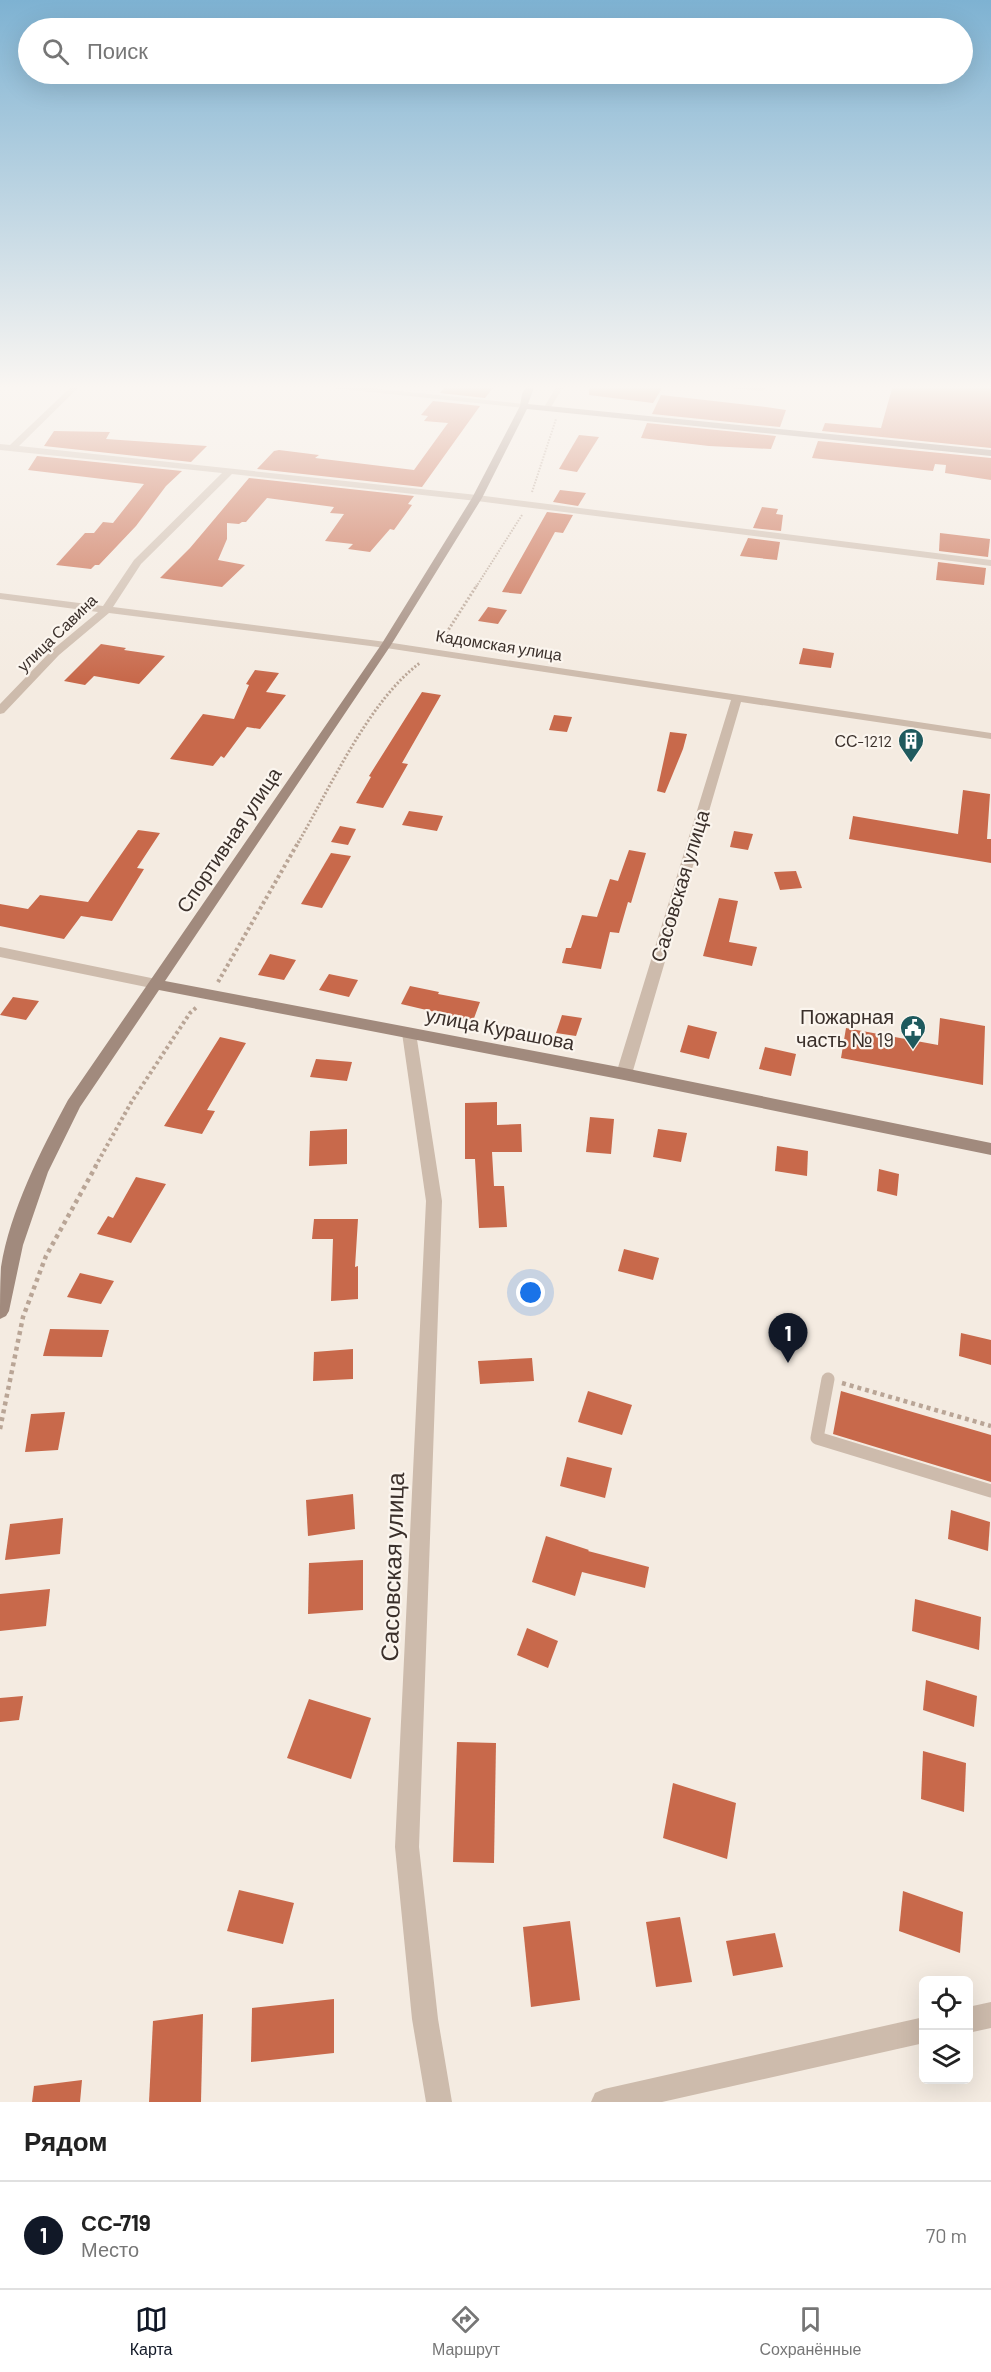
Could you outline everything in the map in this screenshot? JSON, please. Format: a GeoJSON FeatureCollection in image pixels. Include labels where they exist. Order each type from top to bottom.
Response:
{"type":"FeatureCollection","features":[{"type":"Feature","properties":{"kind":"street","name":"улица Савина"},"geometry":{"type":"LineString","coordinates":[[0,711],[55,653],[106,610],[137,561],[217,483]]}},
{"type":"Feature","properties":{"kind":"street"},"geometry":{"type":"LineString","coordinates":[[346,483],[991,563]]}},
{"type":"Feature","properties":{"kind":"street","name":"Спортивная улица"},"geometry":{"type":"LineString","coordinates":[[0,1311],[14,1245],[40,1172],[74,1104],[386,645],[485,483]]}},
{"type":"Feature","properties":{"kind":"street","name":"Кадомская улица"},"geometry":{"type":"LineString","coordinates":[[0,596],[386,645],[991,736]]}},
{"type":"Feature","properties":{"kind":"street","name":"Сасовская улица"},"geometry":{"type":"LineString","coordinates":[[624,1074],[736,698]]}},
{"type":"Feature","properties":{"kind":"street","name":"улица Курашова"},"geometry":{"type":"LineString","coordinates":[[0,952],[210,995],[624,1074],[991,1149]]}},
{"type":"Feature","properties":{"kind":"street","name":"Сасовская улица"},"geometry":{"type":"LineString","coordinates":[[409,1033],[434,1201],[407,1847],[425,2019],[439,2102]]}},
{"type":"Feature","properties":{"kind":"street"},"geometry":{"type":"LineString","coordinates":[[973,2019],[991,2015]]}},
{"type":"Feature","properties":{"kind":"street"},"geometry":{"type":"LineString","coordinates":[[604,2102],[919,2031]]}},
{"type":"Feature","properties":{"kind":"lane"},"geometry":{"type":"LineString","coordinates":[[828,1379],[817,1438],[991,1491]]}},
{"type":"Feature","properties":{"kind":"path"},"geometry":{"type":"LineString","coordinates":[[0,1429],[23,1317],[46,1256],[132,1101],[190,1013],[210,995],[370,718],[402,676],[434,652],[528,505],[535,483]]}},
{"type":"Feature","properties":{"kind":"path"},"geometry":{"type":"LineString","coordinates":[[828,1379],[991,1426]]}},
{"type":"Feature","properties":{"kind":"building"},"geometry":{"type":"Polygon","coordinates":[[[136,483],[169,483],[136,526],[99,565],[91,569],[56,565],[85,533],[94,533],[103,522],[113,523],[144,484],[136,483]]]}},
{"type":"Feature","properties":{"kind":"building"},"geometry":{"type":"Polygon","coordinates":[[[245,483],[296,483],[414,496],[408,504],[412,505],[394,530],[390,529],[370,552],[348,549],[353,544],[325,541],[344,514],[330,513],[334,507],[267,498],[246,522],[227,523],[227,539],[218,560],[245,565],[222,587],[160,578],[190,548],[245,483]]]}},
{"type":"Feature","properties":{"kind":"building"},"geometry":{"type":"Polygon","coordinates":[[[386,483],[425,483],[422,487],[386,483]]]}},
{"type":"Feature","properties":{"kind":"building"},"geometry":{"type":"Polygon","coordinates":[[[560,490],[586,493],[578,506],[553,502],[560,490]]]}},
{"type":"Feature","properties":{"kind":"building"},"geometry":{"type":"Polygon","coordinates":[[[762,507],[778,509],[776,514],[783,515],[781,531],[753,528],[762,507]]]}},
{"type":"Feature","properties":{"kind":"building"},"geometry":{"type":"Polygon","coordinates":[[[547,512],[573,515],[563,533],[555,532],[521,594],[502,592],[547,512]]]}},
{"type":"Feature","properties":{"kind":"building"},"geometry":{"type":"Polygon","coordinates":[[[940,533],[990,539],[988,557],[939,551],[940,533]]]}},
{"type":"Feature","properties":{"kind":"building"},"geometry":{"type":"Polygon","coordinates":[[[748,538],[780,542],[777,560],[740,556],[748,538]]]}},
{"type":"Feature","properties":{"kind":"building"},"geometry":{"type":"Polygon","coordinates":[[[938,562],[986,568],[984,585],[936,580],[938,562]]]}},
{"type":"Feature","properties":{"kind":"building"},"geometry":{"type":"Polygon","coordinates":[[[488,607],[507,610],[498,624],[478,621],[488,607]]]}},
{"type":"Feature","properties":{"kind":"building"},"geometry":{"type":"Polygon","coordinates":[[[101,644],[165,656],[139,684],[94,676],[85,685],[64,681],[101,644]]]}},
{"type":"Feature","properties":{"kind":"building"},"geometry":{"type":"Polygon","coordinates":[[[803,648],[834,653],[831,668],[799,664],[803,648]]]}},
{"type":"Feature","properties":{"kind":"building"},"geometry":{"type":"Polygon","coordinates":[[[255,670],[279,673],[266,692],[286,695],[260,729],[247,727],[224,758],[221,756],[213,766],[170,759],[203,714],[234,719],[249,685],[246,684],[255,670]]]}},
{"type":"Feature","properties":{"kind":"building"},"geometry":{"type":"Polygon","coordinates":[[[422,692],[441,695],[402,763],[408,764],[383,808],[356,803],[371,777],[369,776],[422,692]]]}},
{"type":"Feature","properties":{"kind":"building"},"geometry":{"type":"Polygon","coordinates":[[[554,715],[572,717],[567,732],[549,730],[554,715]]]}},
{"type":"Feature","properties":{"kind":"building"},"geometry":{"type":"Polygon","coordinates":[[[670,732],[687,734],[665,793],[657,791],[670,732]]]}},
{"type":"Feature","properties":{"kind":"building"},"geometry":{"type":"Polygon","coordinates":[[[963,790],[990,794],[987,839],[991,839],[991,863],[849,839],[853,816],[958,834],[963,790]]]}},
{"type":"Feature","properties":{"kind":"building"},"geometry":{"type":"Polygon","coordinates":[[[409,811],[443,816],[437,831],[402,825],[409,811]]]}},
{"type":"Feature","properties":{"kind":"building"},"geometry":{"type":"Polygon","coordinates":[[[340,826],[356,829],[348,845],[331,842],[340,826]]]}},
{"type":"Feature","properties":{"kind":"building"},"geometry":{"type":"Polygon","coordinates":[[[138,830],[160,833],[137,868],[144,869],[112,921],[81,916],[64,939],[0,926],[0,904],[28,909],[40,895],[88,902],[138,830]]]}},
{"type":"Feature","properties":{"kind":"building"},"geometry":{"type":"Polygon","coordinates":[[[734,831],[753,834],[748,850],[730,847],[734,831]]]}},
{"type":"Feature","properties":{"kind":"building"},"geometry":{"type":"Polygon","coordinates":[[[629,850],[646,853],[619,933],[610,932],[601,969],[562,963],[566,948],[571,948],[582,915],[597,917],[610,879],[618,881],[629,850]]]}},
{"type":"Feature","properties":{"kind":"building"},"geometry":{"type":"Polygon","coordinates":[[[331,853],[351,856],[322,908],[301,904],[331,853]]]}},
{"type":"Feature","properties":{"kind":"building"},"geometry":{"type":"Polygon","coordinates":[[[796,871],[802,888],[780,890],[774,872],[796,871]]]}},
{"type":"Feature","properties":{"kind":"building"},"geometry":{"type":"Polygon","coordinates":[[[719,898],[738,901],[729,942],[757,947],[752,966],[703,956],[719,898]]]}},
{"type":"Feature","properties":{"kind":"building"},"geometry":{"type":"Polygon","coordinates":[[[270,954],[296,960],[284,980],[258,975],[270,954]]]}},
{"type":"Feature","properties":{"kind":"building"},"geometry":{"type":"Polygon","coordinates":[[[329,974],[358,980],[349,997],[319,990],[329,974]]]}},
{"type":"Feature","properties":{"kind":"building"},"geometry":{"type":"Polygon","coordinates":[[[410,986],[480,1002],[473,1021],[401,1004],[410,986]]]}},
{"type":"Feature","properties":{"kind":"building"},"geometry":{"type":"Polygon","coordinates":[[[13,997],[39,1001],[26,1020],[0,1015],[13,997]]]}},
{"type":"Feature","properties":{"kind":"building"},"geometry":{"type":"Polygon","coordinates":[[[562,1015],[582,1018],[576,1036],[556,1033],[562,1015]]]}},
{"type":"Feature","properties":{"kind":"building","name":"Пожарная часть № 19"},"geometry":{"type":"Polygon","coordinates":[[[940,1018],[985,1026],[983,1085],[841,1058],[846,1028],[938,1045],[940,1018]]]}},
{"type":"Feature","properties":{"kind":"building"},"geometry":{"type":"Polygon","coordinates":[[[688,1025],[717,1032],[709,1059],[680,1052],[688,1025]]]}},
{"type":"Feature","properties":{"kind":"building"},"geometry":{"type":"Polygon","coordinates":[[[220,1037],[246,1043],[207,1110],[215,1111],[202,1134],[164,1126],[220,1037]]]}},
{"type":"Feature","properties":{"kind":"building"},"geometry":{"type":"Polygon","coordinates":[[[765,1047],[796,1054],[791,1076],[759,1069],[765,1047]]]}},
{"type":"Feature","properties":{"kind":"building"},"geometry":{"type":"Polygon","coordinates":[[[316,1059],[352,1062],[347,1081],[310,1077],[316,1059]]]}},
{"type":"Feature","properties":{"kind":"building"},"geometry":{"type":"Polygon","coordinates":[[[497,1102],[497,1125],[521,1124],[522,1152],[492,1152],[494,1186],[504,1186],[507,1227],[479,1228],[475,1159],[465,1159],[465,1103],[497,1102]]]}},
{"type":"Feature","properties":{"kind":"building"},"geometry":{"type":"Polygon","coordinates":[[[590,1117],[614,1119],[611,1154],[586,1152],[590,1117]]]}},
{"type":"Feature","properties":{"kind":"building"},"geometry":{"type":"Polygon","coordinates":[[[347,1129],[347,1164],[309,1166],[310,1131],[347,1129]]]}},
{"type":"Feature","properties":{"kind":"building"},"geometry":{"type":"Polygon","coordinates":[[[658,1129],[687,1133],[681,1162],[653,1157],[658,1129]]]}},
{"type":"Feature","properties":{"kind":"building"},"geometry":{"type":"Polygon","coordinates":[[[777,1146],[808,1151],[807,1176],[775,1171],[777,1146]]]}},
{"type":"Feature","properties":{"kind":"building"},"geometry":{"type":"Polygon","coordinates":[[[879,1169],[899,1174],[897,1196],[877,1191],[879,1169]]]}},
{"type":"Feature","properties":{"kind":"building"},"geometry":{"type":"Polygon","coordinates":[[[136,1177],[166,1184],[131,1243],[97,1234],[108,1216],[113,1218],[136,1177]]]}},
{"type":"Feature","properties":{"kind":"building"},"geometry":{"type":"Polygon","coordinates":[[[314,1219],[358,1219],[355,1267],[358,1266],[358,1299],[331,1301],[333,1239],[312,1239],[314,1219]]]}},
{"type":"Feature","properties":{"kind":"building"},"geometry":{"type":"Polygon","coordinates":[[[624,1249],[659,1258],[653,1280],[618,1271],[624,1249]]]}},
{"type":"Feature","properties":{"kind":"building"},"geometry":{"type":"Polygon","coordinates":[[[80,1273],[114,1281],[101,1304],[67,1297],[80,1273]]]}},
{"type":"Feature","properties":{"kind":"building"},"geometry":{"type":"Polygon","coordinates":[[[50,1329],[109,1330],[102,1357],[43,1356],[50,1329]]]}},
{"type":"Feature","properties":{"kind":"building"},"geometry":{"type":"Polygon","coordinates":[[[961,1333],[991,1340],[991,1365],[959,1356],[961,1333]]]}},
{"type":"Feature","properties":{"kind":"building"},"geometry":{"type":"Polygon","coordinates":[[[353,1349],[353,1379],[313,1381],[314,1352],[353,1349]]]}},
{"type":"Feature","properties":{"kind":"building"},"geometry":{"type":"Polygon","coordinates":[[[532,1358],[534,1381],[480,1384],[478,1361],[532,1358]]]}},
{"type":"Feature","properties":{"kind":"building"},"geometry":{"type":"Polygon","coordinates":[[[588,1391],[632,1405],[622,1435],[578,1422],[588,1391]]]}},
{"type":"Feature","properties":{"kind":"building"},"geometry":{"type":"Polygon","coordinates":[[[841,1391],[991,1435],[991,1482],[833,1434],[841,1391]]]}},
{"type":"Feature","properties":{"kind":"building"},"geometry":{"type":"Polygon","coordinates":[[[65,1412],[58,1450],[25,1452],[31,1414],[65,1412]]]}},
{"type":"Feature","properties":{"kind":"building"},"geometry":{"type":"Polygon","coordinates":[[[567,1457],[612,1468],[605,1498],[560,1486],[567,1457]]]}},
{"type":"Feature","properties":{"kind":"building"},"geometry":{"type":"Polygon","coordinates":[[[353,1494],[355,1529],[308,1536],[306,1500],[353,1494]]]}},
{"type":"Feature","properties":{"kind":"building"},"geometry":{"type":"Polygon","coordinates":[[[951,1510],[990,1522],[988,1551],[948,1539],[951,1510]]]}},
{"type":"Feature","properties":{"kind":"building"},"geometry":{"type":"Polygon","coordinates":[[[63,1518],[60,1554],[5,1560],[10,1524],[63,1518]]]}},
{"type":"Feature","properties":{"kind":"building"},"geometry":{"type":"Polygon","coordinates":[[[546,1536],[588,1551],[649,1567],[645,1588],[582,1572],[575,1596],[532,1582],[546,1536]]]}},
{"type":"Feature","properties":{"kind":"building"},"geometry":{"type":"Polygon","coordinates":[[[363,1560],[363,1610],[308,1614],[309,1563],[363,1560]]]}},
{"type":"Feature","properties":{"kind":"building"},"geometry":{"type":"Polygon","coordinates":[[[50,1589],[46,1626],[0,1631],[0,1594],[50,1589]]]}},
{"type":"Feature","properties":{"kind":"building"},"geometry":{"type":"Polygon","coordinates":[[[915,1599],[981,1617],[979,1650],[912,1631],[915,1599]]]}},
{"type":"Feature","properties":{"kind":"building"},"geometry":{"type":"Polygon","coordinates":[[[527,1628],[558,1641],[548,1668],[517,1655],[527,1628]]]}},
{"type":"Feature","properties":{"kind":"building"},"geometry":{"type":"Polygon","coordinates":[[[926,1680],[977,1696],[974,1727],[923,1710],[926,1680]]]}},
{"type":"Feature","properties":{"kind":"building"},"geometry":{"type":"Polygon","coordinates":[[[23,1696],[19,1720],[0,1722],[0,1698],[23,1696]]]}},
{"type":"Feature","properties":{"kind":"building"},"geometry":{"type":"Polygon","coordinates":[[[309,1699],[371,1718],[351,1779],[287,1758],[309,1699]]]}},
{"type":"Feature","properties":{"kind":"building"},"geometry":{"type":"Polygon","coordinates":[[[457,1742],[496,1743],[494,1863],[453,1862],[457,1742]]]}},
{"type":"Feature","properties":{"kind":"building"},"geometry":{"type":"Polygon","coordinates":[[[923,1751],[966,1763],[964,1812],[921,1799],[923,1751]]]}},
{"type":"Feature","properties":{"kind":"building"},"geometry":{"type":"Polygon","coordinates":[[[673,1783],[736,1803],[727,1859],[663,1838],[673,1783]]]}},
{"type":"Feature","properties":{"kind":"building"},"geometry":{"type":"Polygon","coordinates":[[[239,1890],[294,1903],[283,1944],[227,1931],[239,1890]]]}},
{"type":"Feature","properties":{"kind":"building"},"geometry":{"type":"Polygon","coordinates":[[[903,1891],[963,1912],[960,1953],[899,1931],[903,1891]]]}},
{"type":"Feature","properties":{"kind":"building"},"geometry":{"type":"Polygon","coordinates":[[[680,1917],[692,1982],[656,1987],[646,1922],[680,1917]]]}},
{"type":"Feature","properties":{"kind":"building"},"geometry":{"type":"Polygon","coordinates":[[[570,1921],[580,2000],[531,2007],[523,1927],[570,1921]]]}},
{"type":"Feature","properties":{"kind":"building"},"geometry":{"type":"Polygon","coordinates":[[[775,1933],[783,1967],[733,1976],[726,1941],[775,1933]]]}},
{"type":"Feature","properties":{"kind":"building"},"geometry":{"type":"Polygon","coordinates":[[[334,1999],[334,2053],[251,2062],[252,2008],[334,1999]]]}},
{"type":"Feature","properties":{"kind":"building"},"geometry":{"type":"Polygon","coordinates":[[[203,2014],[201,2102],[149,2102],[153,2021],[203,2014]]]}},
{"type":"Feature","properties":{"kind":"building"},"geometry":{"type":"Polygon","coordinates":[[[82,2080],[80,2102],[32,2102],[34,2086],[82,2080]]]}},
{"type":"Feature","properties":{"kind":"place","name":"СС-1212"},"geometry":{"type":"Point","coordinates":[911,764]}},
{"type":"Feature","properties":{"kind":"place","name":"Пожарная часть № 19"},"geometry":{"type":"Point","coordinates":[913,1051]}},
{"type":"Feature","properties":{"kind":"place","name":"СС-719"},"geometry":{"type":"Point","coordinates":[788,1363]}}]}
